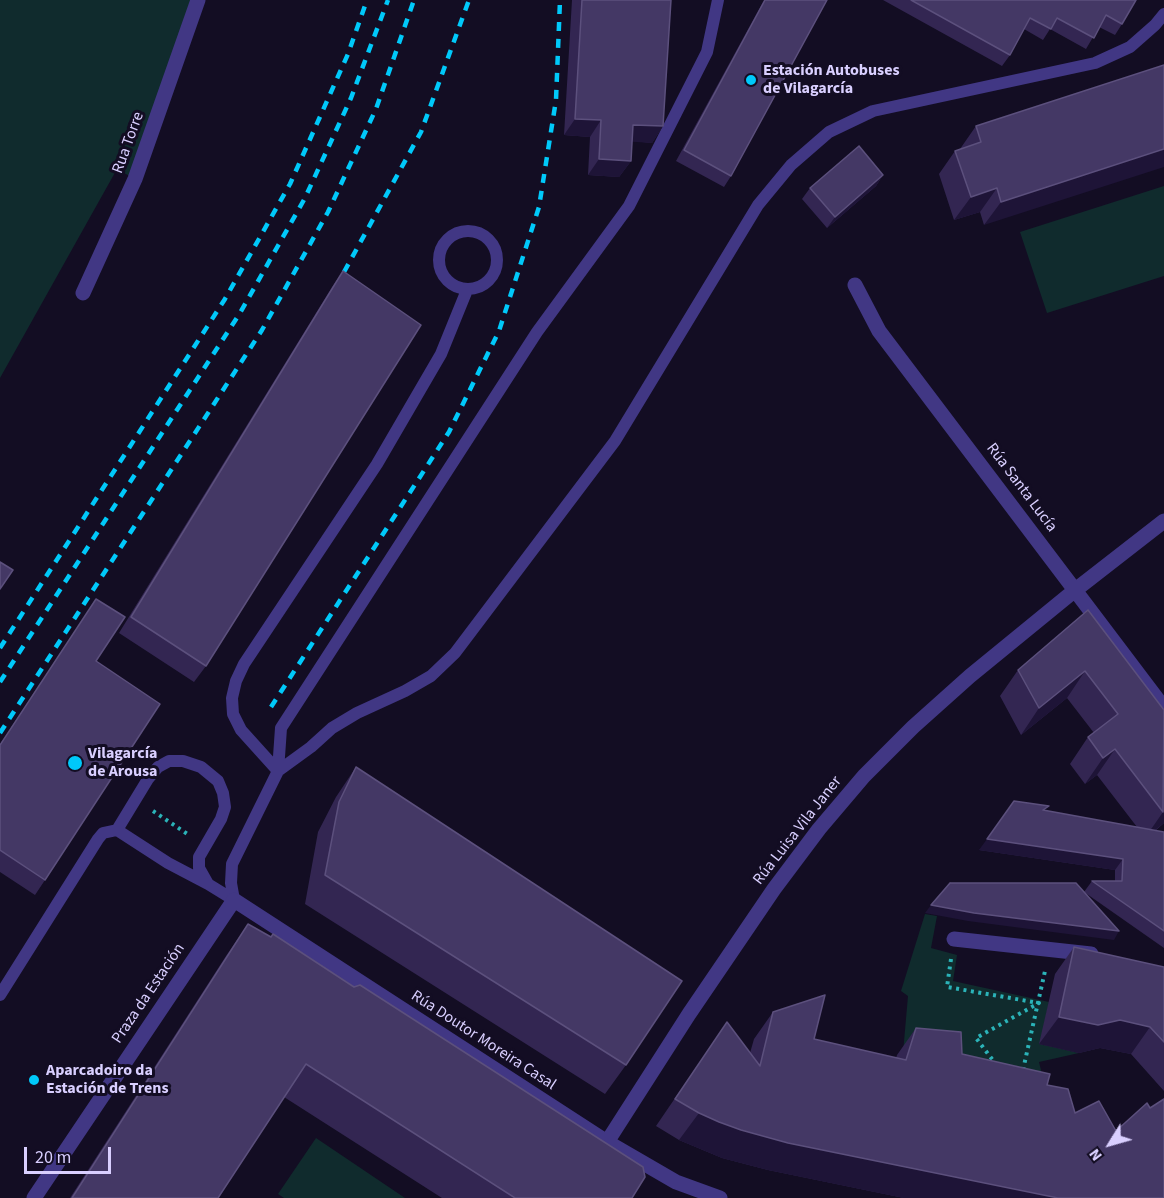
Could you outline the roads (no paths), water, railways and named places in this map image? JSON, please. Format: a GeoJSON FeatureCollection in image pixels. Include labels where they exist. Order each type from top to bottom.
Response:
{"type":"FeatureCollection","features":[{"type":"Feature","properties":{"kind":"street","name":"Rua Torre"},"geometry":{"type":"LineString","coordinates":[[83,293],[135,179],[198,0]]}},
{"type":"Feature","properties":{"kind":"street","name":"Rúa Santa Lucía"},"geometry":{"type":"LineString","coordinates":[[855,285],[879,331],[1164,708]]}},
{"type":"Feature","properties":{"kind":"street","name":"Rúa Luisa Vila Janer"},"geometry":{"type":"LineString","coordinates":[[607,1142],[689,1014],[774,889],[819,829],[864,776],[913,726],[1074,591],[1164,521]]}},
{"type":"Feature","properties":{"kind":"street","name":"Rúa Doutor Moreira Casal"},"geometry":{"type":"LineString","coordinates":[[234,900],[607,1142],[676,1182],[720,1198]]}},
{"type":"Feature","properties":{"kind":"street","name":"Praza da Estación"},"geometry":{"type":"LineString","coordinates":[[34,1198],[234,900]]}},
{"type":"Feature","properties":{"kind":"street"},"geometry":{"type":"LineString","coordinates":[[954,939],[1107,955]]}},
{"type":"Feature","properties":{"kind":"lane"},"geometry":{"type":"LineString","coordinates":[[234,900],[231,883],[232,864],[278,771],[281,728],[537,332],[629,206],[707,52],[718,0]]}},
{"type":"Feature","properties":{"kind":"lane"},"geometry":{"type":"LineString","coordinates":[[278,771],[332,728],[431,676],[455,653],[615,441],[758,205],[791,165],[829,132],[873,111],[1095,63],[1130,47],[1164,14]]}},
{"type":"Feature","properties":{"kind":"lane"},"geometry":{"type":"LineString","coordinates":[[466,231],[476,232],[485,237],[493,244],[497,254],[497,263],[490,280],[484,286],[467,290],[458,288],[443,276],[439,267],[442,247],[448,238],[466,231]]}},
{"type":"Feature","properties":{"kind":"lane"},"geometry":{"type":"LineString","coordinates":[[278,771],[241,730],[233,714],[232,698],[236,681],[244,664],[383,454],[441,354],[467,290]]}},
{"type":"Feature","properties":{"kind":"lane"},"geometry":{"type":"LineString","coordinates":[[0,995],[98,839],[104,833],[117,830],[148,779],[158,767],[169,761],[183,761],[201,767],[218,781],[224,793],[225,807],[221,819],[199,857],[199,868],[208,884]]}},
{"type":"Feature","properties":{"kind":"lane"},"geometry":{"type":"LineString","coordinates":[[117,830],[168,863],[234,900]]}},
{"type":"Feature","properties":{"kind":"railway"},"geometry":{"type":"LineString","coordinates":[[0,648],[225,299],[290,184],[348,54],[367,0]]}},
{"type":"Feature","properties":{"kind":"railway"},"geometry":{"type":"LineString","coordinates":[[0,682],[240,313],[305,198],[351,98],[388,0]]}},
{"type":"Feature","properties":{"kind":"railway"},"geometry":{"type":"LineString","coordinates":[[0,733],[262,330],[328,212],[376,109],[414,0]]}},
{"type":"Feature","properties":{"kind":"railway"},"geometry":{"type":"LineString","coordinates":[[344,272],[421,132],[469,0]]}},
{"type":"Feature","properties":{"kind":"railway"},"geometry":{"type":"LineString","coordinates":[[271,707],[449,432],[499,331],[539,207],[556,100],[560,0]]}},
{"type":"Feature","properties":{"kind":"place","name":"Estación Autobuses de Vilagarcía"},"geometry":{"type":"Point","coordinates":[751,80]}},
{"type":"Feature","properties":{"kind":"place","name":"Vilagarcía de Arousa"},"geometry":{"type":"Point","coordinates":[75,763]}},
{"type":"Feature","properties":{"kind":"place","name":"Aparcadoiro da Estación de Trens"},"geometry":{"type":"Point","coordinates":[34,1080]}}]}
